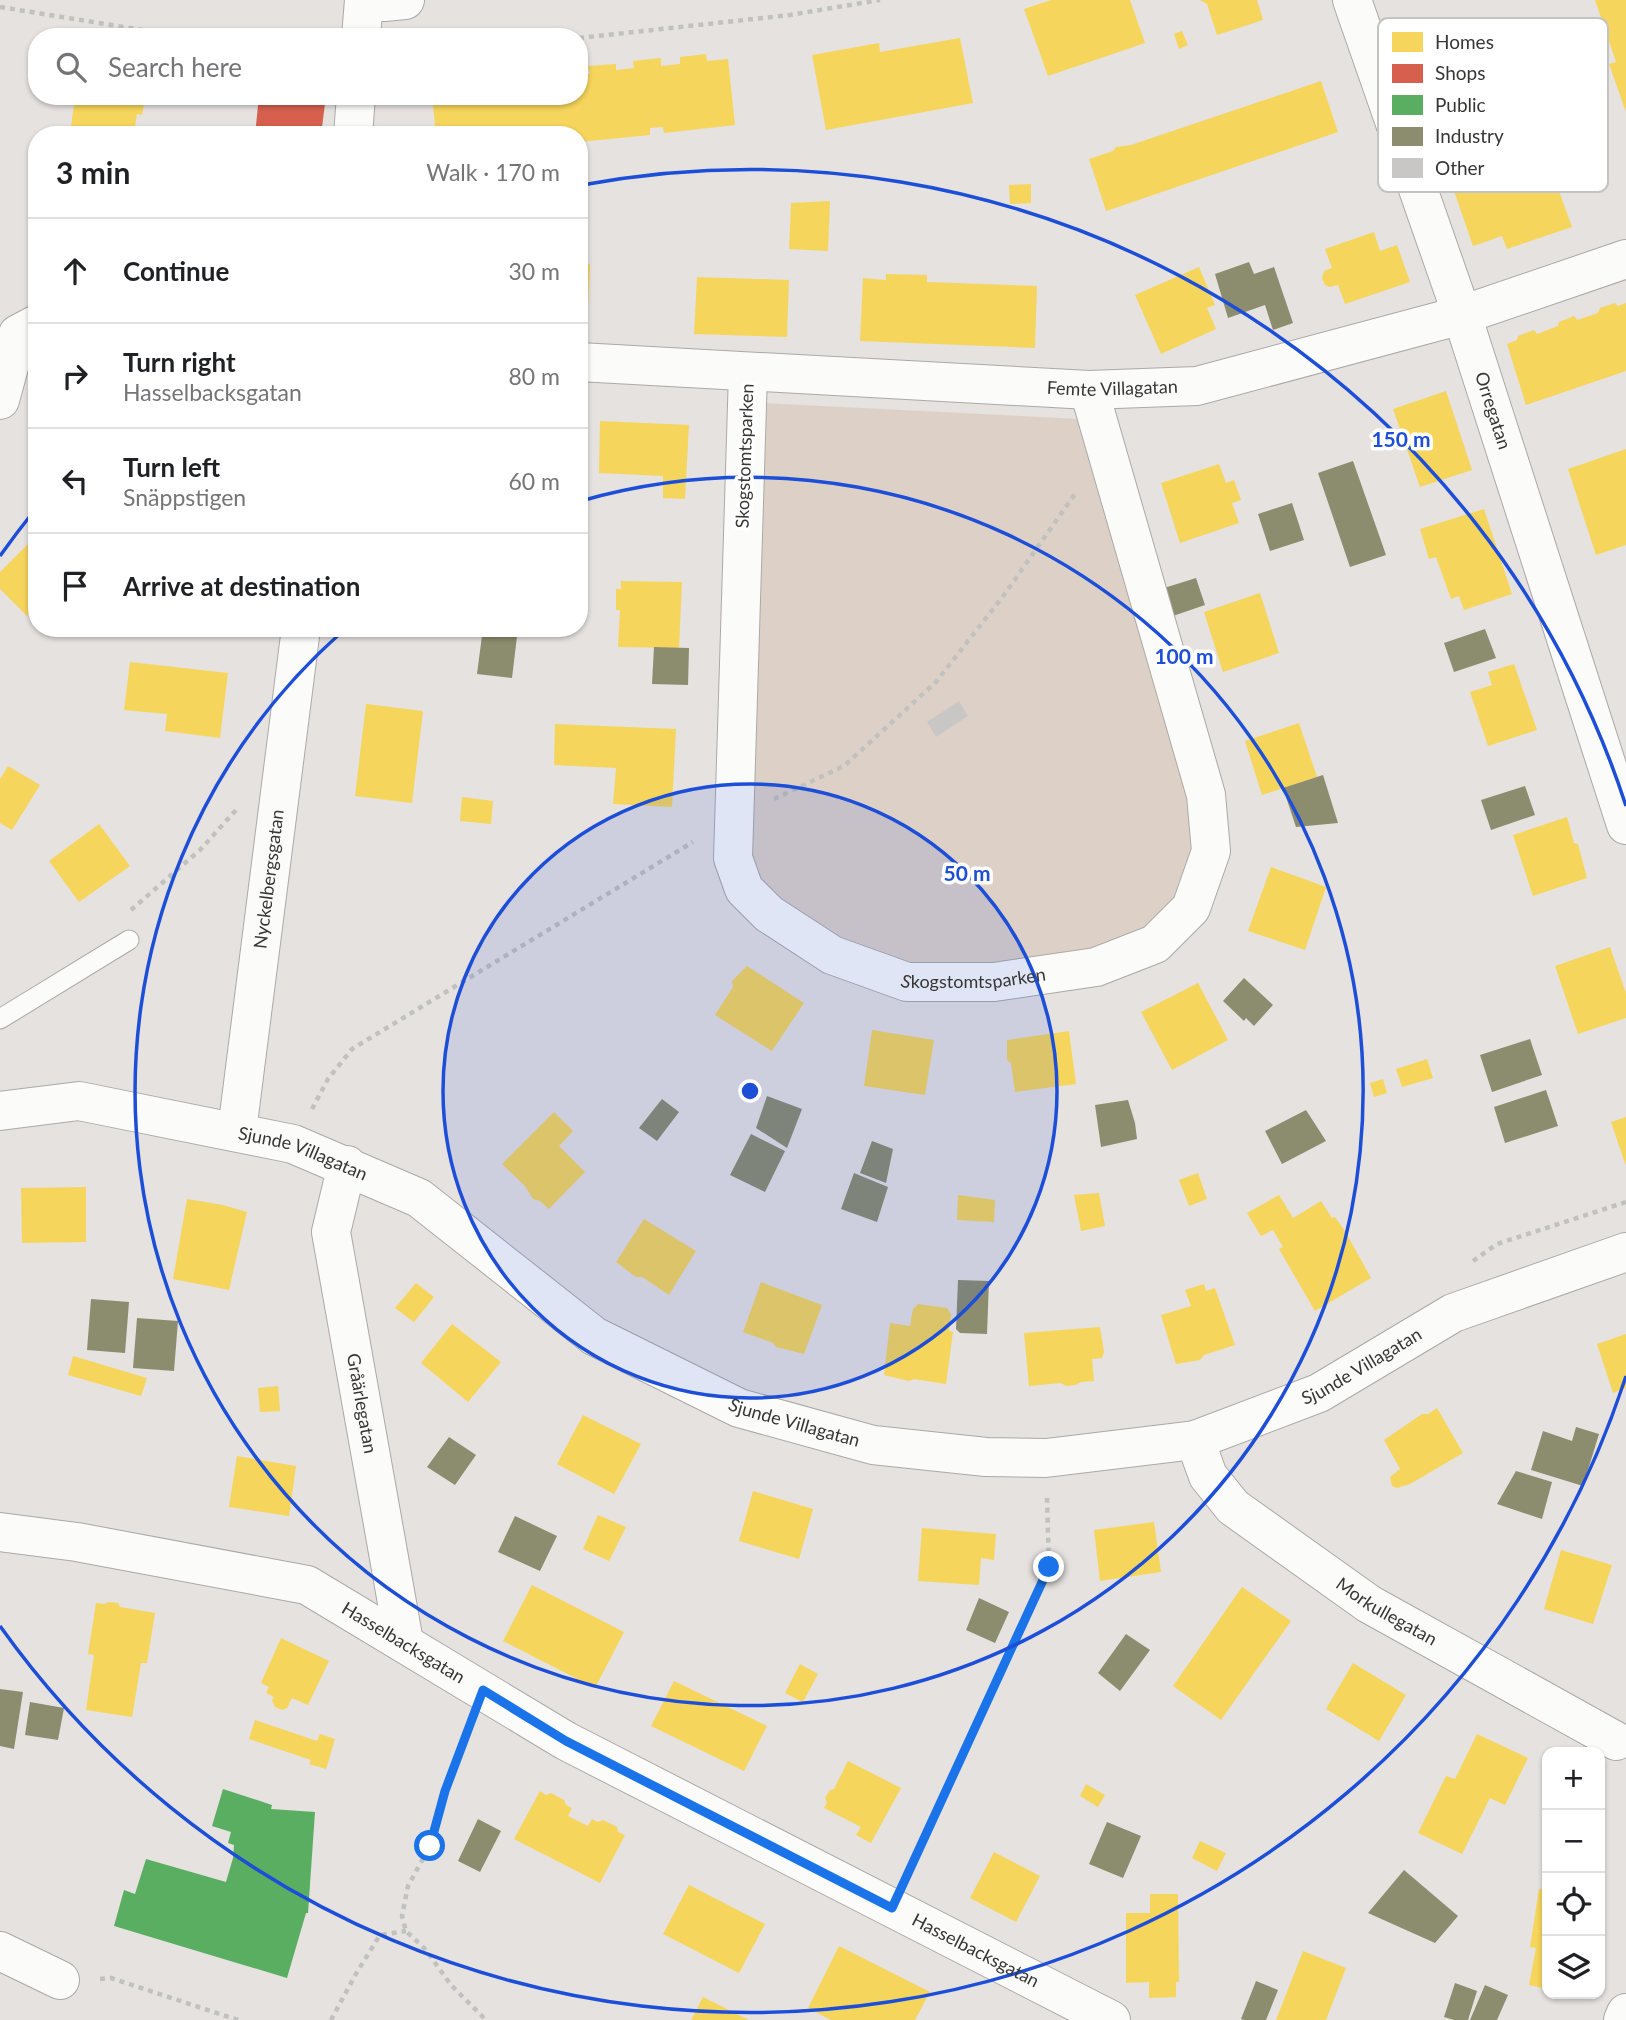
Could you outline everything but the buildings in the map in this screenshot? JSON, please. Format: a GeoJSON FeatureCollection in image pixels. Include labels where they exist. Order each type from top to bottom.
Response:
{"type":"FeatureCollection","features":[{"type":"Feature","properties":{"kind":"street"},"geometry":{"type":"LineString","coordinates":[[362,28],[364,0]]}},
{"type":"Feature","properties":{"kind":"street"},"geometry":{"type":"LineString","coordinates":[[373,0],[405,0]]}},
{"type":"Feature","properties":{"kind":"street","name":"Orregatan"},"geometry":{"type":"LineString","coordinates":[[1352,0],[1378,74]]}},
{"type":"Feature","properties":{"kind":"street"},"geometry":{"type":"LineString","coordinates":[[354,126],[355,105]]}},
{"type":"Feature","properties":{"kind":"street","name":"Orregatan"},"geometry":{"type":"LineString","coordinates":[[1419,192],[1613,740],[1626,825]]}},
{"type":"Feature","properties":{"kind":"street","name":"Femte Villagatan"},"geometry":{"type":"LineString","coordinates":[[588,363],[1089,390],[1197,386],[1462,315],[1626,259]]}},
{"type":"Feature","properties":{"kind":"street"},"geometry":{"type":"LineString","coordinates":[[0,400],[18,334],[28,329]]}},
{"type":"Feature","properties":{"kind":"street","name":"Skogstomtsparken"},"geometry":{"type":"LineString","coordinates":[[748,373],[733,858],[744,890],[769,914],[832,955],[907,982],[994,982],[1096,967],[1155,944],[1191,908],[1210,851],[1206,795],[1089,390]]}},
{"type":"Feature","properties":{"kind":"street","name":"Nyckelbergsgatan"},"geometry":{"type":"LineString","coordinates":[[237,1131],[300,637]]}},
{"type":"Feature","properties":{"kind":"street","name":"Sjunde Villagatan"},"geometry":{"type":"LineString","coordinates":[[0,1111],[79,1101],[293,1144],[419,1198],[594,1336],[739,1408],[873,1445],[986,1457],[1046,1458],[1195,1440],[1319,1393],[1453,1313],[1626,1252]]}},
{"type":"Feature","properties":{"kind":"street","name":"Gråärlegatan"},"geometry":{"type":"LineString","coordinates":[[347,1166],[331,1232],[404,1642]]}},
{"type":"Feature","properties":{"kind":"street","name":"Morkullegatan"},"geometry":{"type":"LineString","coordinates":[[1195,1440],[1208,1476],[1233,1507],[1369,1604],[1623,1738]]}},
{"type":"Feature","properties":{"kind":"street","name":"Hasselbacksgatan"},"geometry":{"type":"LineString","coordinates":[[0,1532],[77,1542],[307,1585],[566,1741],[1111,2020]]}},
{"type":"Feature","properties":{"kind":"street"},"geometry":{"type":"LineString","coordinates":[[0,1951],[60,1980]]}},
{"type":"Feature","properties":{"kind":"street"},"geometry":{"type":"LineString","coordinates":[[1623,2020],[1626,2013]]}},
{"type":"Feature","properties":{"kind":"lane"},"geometry":{"type":"LineString","coordinates":[[0,1019],[129,940]]}},
{"type":"Feature","properties":{"kind":"path"},"geometry":{"type":"LineString","coordinates":[[588,37],[790,15],[880,0]]}},
{"type":"Feature","properties":{"kind":"path"},"geometry":{"type":"LineString","coordinates":[[0,7],[130,28]]}},
{"type":"Feature","properties":{"kind":"path"},"geometry":{"type":"LineString","coordinates":[[310,1111],[328,1079],[352,1049],[734,817],[844,766],[936,682],[1004,594],[1106,450]]}},
{"type":"Feature","properties":{"kind":"path"},"geometry":{"type":"LineString","coordinates":[[128,912],[200,850],[254,791],[284,763]]}},
{"type":"Feature","properties":{"kind":"path"},"geometry":{"type":"LineString","coordinates":[[303,1109],[321,1115]]}},
{"type":"Feature","properties":{"kind":"path"},"geometry":{"type":"LineString","coordinates":[[1468,1264],[1497,1244],[1626,1202]]}},
{"type":"Feature","properties":{"kind":"path"},"geometry":{"type":"LineString","coordinates":[[892,1908],[1049,1567],[1046,1458]]}},
{"type":"Feature","properties":{"kind":"path"},"geometry":{"type":"LineString","coordinates":[[483,1690],[445,1791],[430,1846],[408,1886],[402,1916],[406,1931],[425,1949],[451,1985],[486,2020]]}},
{"type":"Feature","properties":{"kind":"path"},"geometry":{"type":"LineString","coordinates":[[331,2020],[380,1935],[406,1931]]}},
{"type":"Feature","properties":{"kind":"path"},"geometry":{"type":"LineString","coordinates":[[60,1980],[111,1978],[238,2020]]}},
{"type":"Feature","properties":{"kind":"shaded area"},"geometry":{"type":"Polygon","coordinates":[[[763,403],[1080,419],[1190,796],[1194,848],[1176,901],[1142,935],[1087,956],[911,970],[842,944],[760,884],[750,855],[763,403]]]}},
{"type":"Feature","properties":{"kind":"route"},"geometry":{"type":"LineString","coordinates":[[430,1846],[445,1791],[483,1690],[566,1741],[892,1908],[1049,1567]]}}]}
